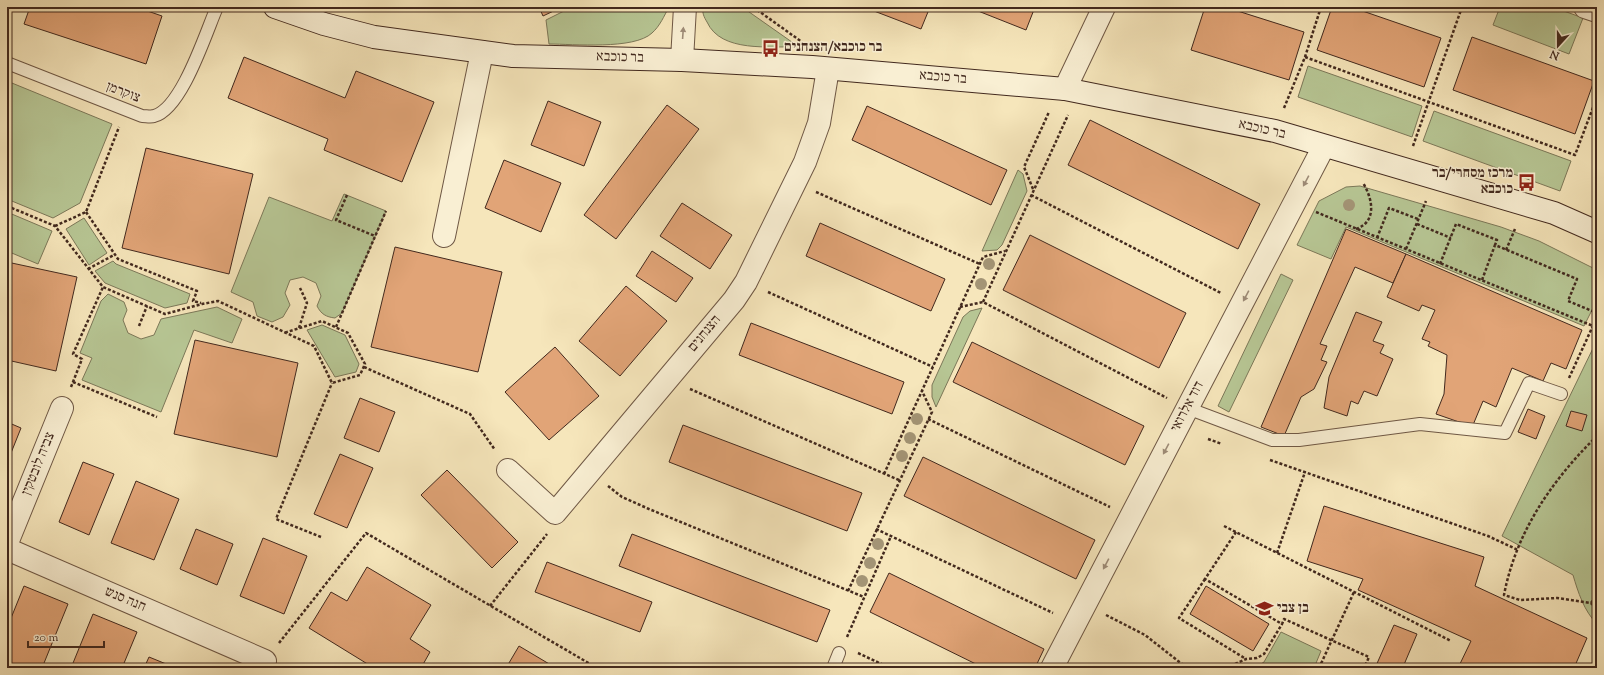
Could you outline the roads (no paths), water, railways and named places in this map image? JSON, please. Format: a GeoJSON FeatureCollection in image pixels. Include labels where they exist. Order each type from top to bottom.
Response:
{"type":"FeatureCollection","features":[{"type":"Feature","properties":{"kind":"street","name":"בר כוכבא"},"geometry":{"type":"LineString","coordinates":[[275,7],[324,24],[374,37],[513,56],[682,60],[820,68],[1068,90],[1274,131],[1554,213],[1597,232]]}},
{"type":"Feature","properties":{"kind":"street"},"geometry":{"type":"LineString","coordinates":[[682,60],[685,7]]}},
{"type":"Feature","properties":{"kind":"street"},"geometry":{"type":"LineString","coordinates":[[1068,90],[1104,7]]}},
{"type":"Feature","properties":{"kind":"street"},"geometry":{"type":"LineString","coordinates":[[1585,7],[1597,11]]}},
{"type":"Feature","properties":{"kind":"street"},"geometry":{"type":"LineString","coordinates":[[444,236],[482,52]]}},
{"type":"Feature","properties":{"kind":"street","name":"הצנחנים"},"geometry":{"type":"LineString","coordinates":[[508,470],[555,513],[666,379],[734,300],[746,282],[805,162],[819,123],[820,68]]}},
{"type":"Feature","properties":{"kind":"street","name":"דוד אלרואי"},"geometry":{"type":"LineString","coordinates":[[1052,668],[1324,146]]}},
{"type":"Feature","properties":{"kind":"street","name":"צביה לובטקין"},"geometry":{"type":"LineString","coordinates":[[7,543],[62,408]]}},
{"type":"Feature","properties":{"kind":"street","name":"חנה סנש"},"geometry":{"type":"LineString","coordinates":[[7,549],[265,661]]}},
{"type":"Feature","properties":{"kind":"lane","name":"צוקרמן"},"geometry":{"type":"LineString","coordinates":[[7,63],[142,116],[154,116],[170,105],[185,83],[217,7]]}},
{"type":"Feature","properties":{"kind":"lane"},"geometry":{"type":"LineString","coordinates":[[1187,408],[1272,440],[1299,440],[1420,424],[1506,433],[1529,383],[1561,394]]}},
{"type":"Feature","properties":{"kind":"lane"},"geometry":{"type":"LineString","coordinates":[[833,668],[841,650]]}},
{"type":"Feature","properties":{"kind":"place","name":"בר כוכבא/הצנחנים"},"geometry":{"type":"Point","coordinates":[771,48]}},
{"type":"Feature","properties":{"kind":"place","name":"מרכז מסחרי/בר כוכבא"},"geometry":{"type":"Point","coordinates":[1526,182]}},
{"type":"Feature","properties":{"kind":"place","name":"בן צבי"},"geometry":{"type":"Point","coordinates":[1264,609]}}]}
